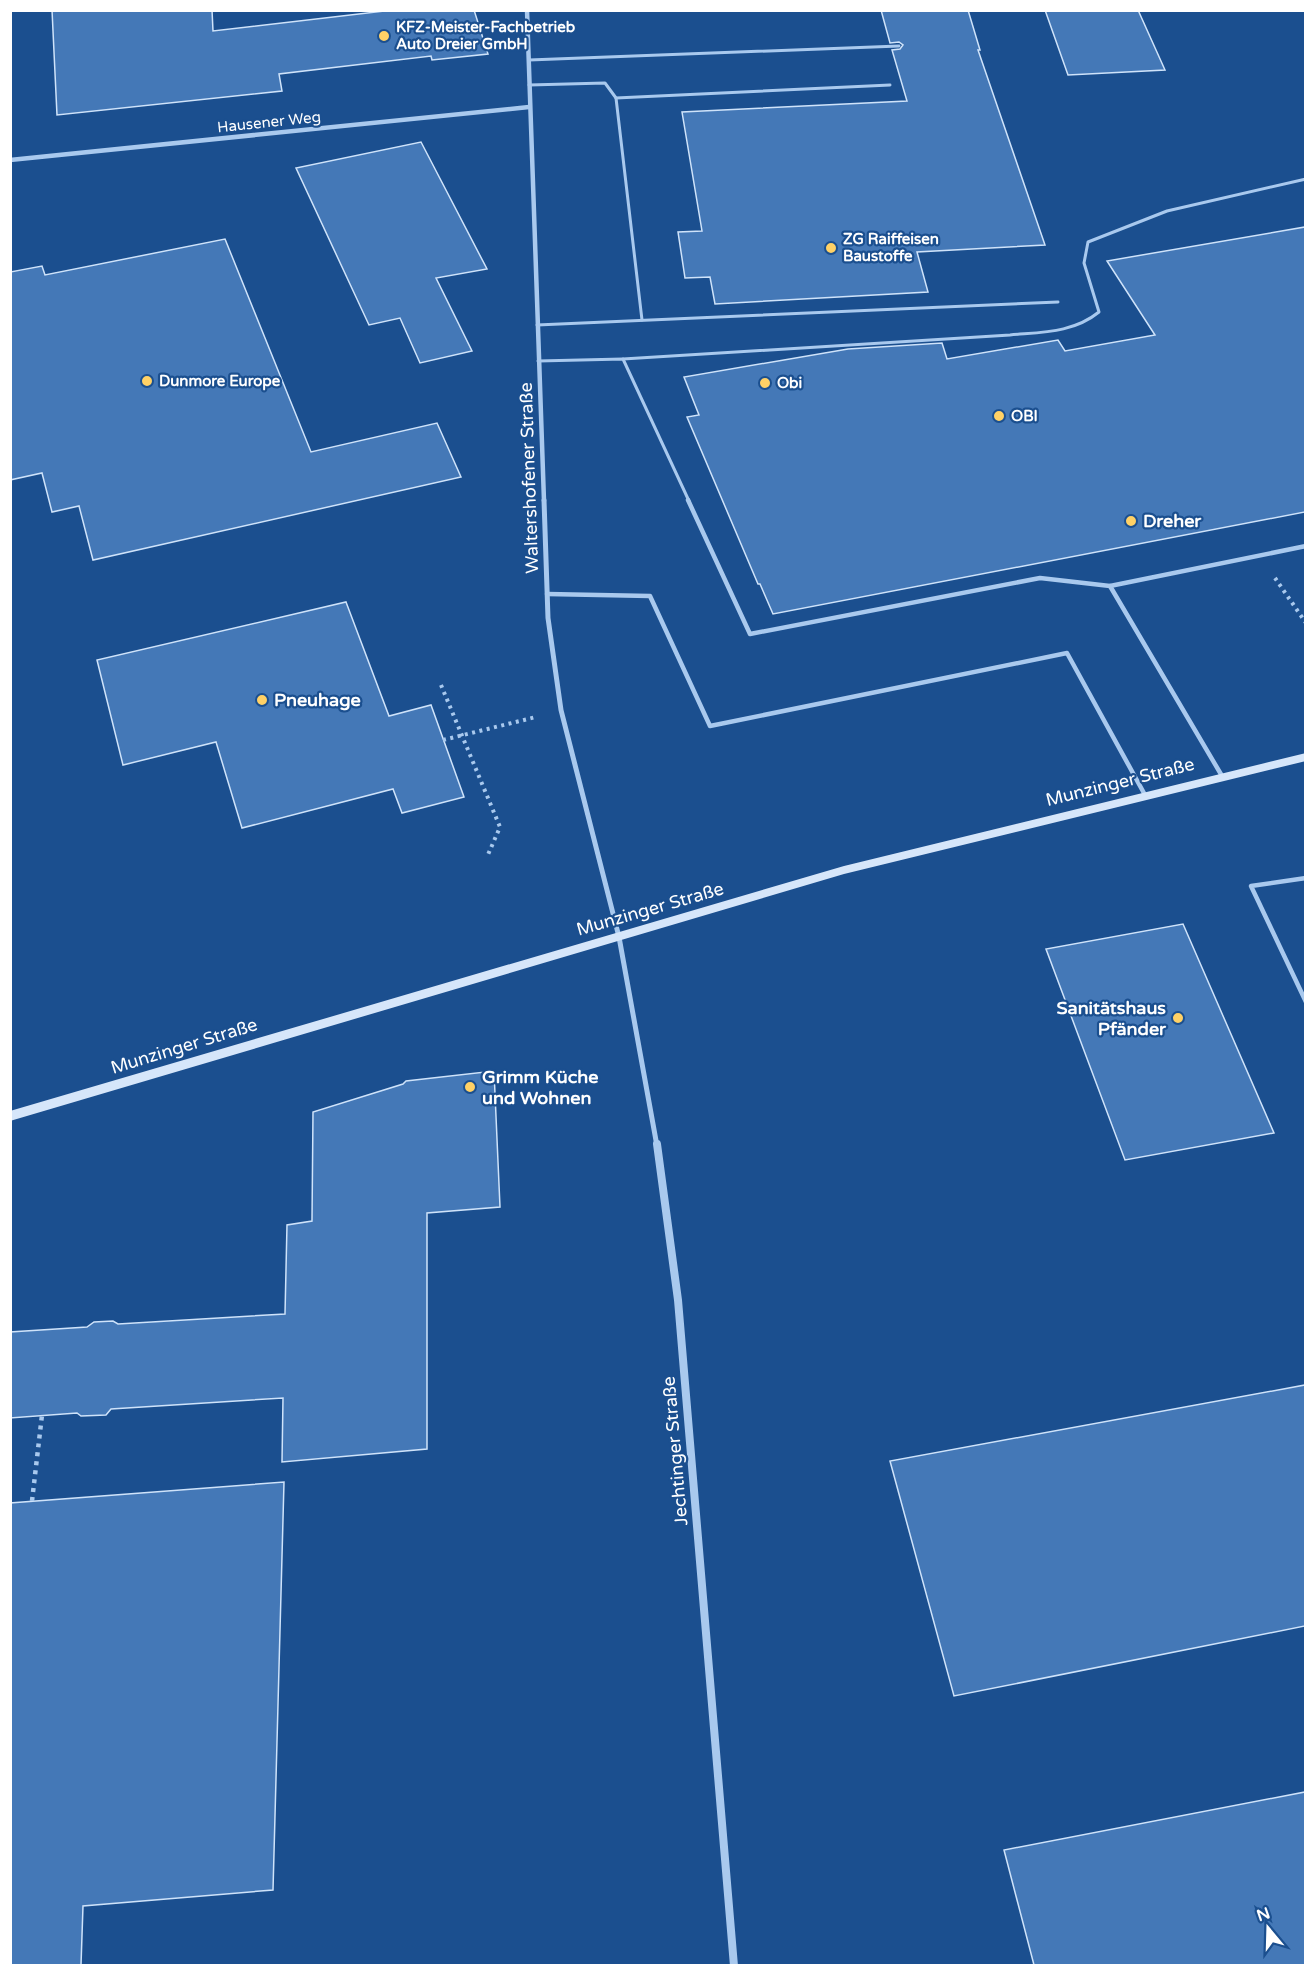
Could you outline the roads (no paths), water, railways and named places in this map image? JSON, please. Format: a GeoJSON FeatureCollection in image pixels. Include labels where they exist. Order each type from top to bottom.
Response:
{"type":"FeatureCollection","features":[{"type":"Feature","properties":{"kind":"street","name":"Waltershofener Straße"},"geometry":{"type":"LineString","coordinates":[[527,10],[548,618],[561,710],[619,937]]}},
{"type":"Feature","properties":{"kind":"street","name":"Hausener Weg"},"geometry":{"type":"LineString","coordinates":[[10,160],[529,107]]}},
{"type":"Feature","properties":{"kind":"street","name":"Munzinger Straße"},"geometry":{"type":"LineString","coordinates":[[10,1116],[844,870],[1305,757]]}},
{"type":"Feature","properties":{"kind":"street","name":"Jechtinger Straße"},"geometry":{"type":"LineString","coordinates":[[619,937],[657,1147],[678,1300],[734,1965]]}},
{"type":"Feature","properties":{"kind":"lane"},"geometry":{"type":"LineString","coordinates":[[529,60],[899,46]]}},
{"type":"Feature","properties":{"kind":"lane"},"geometry":{"type":"LineString","coordinates":[[529,85],[605,83],[616,98],[642,320]]}},
{"type":"Feature","properties":{"kind":"lane"},"geometry":{"type":"LineString","coordinates":[[616,98],[890,85]]}},
{"type":"Feature","properties":{"kind":"lane"},"geometry":{"type":"LineString","coordinates":[[538,361],[623,359],[1064,330],[1089,322],[1099,312],[1098,298],[1087,278],[1082,258],[1088,242],[1122,225],[1217,197],[1305,179]]}},
{"type":"Feature","properties":{"kind":"lane"},"geometry":{"type":"LineString","coordinates":[[537,325],[1058,302]]}},
{"type":"Feature","properties":{"kind":"lane"},"geometry":{"type":"LineString","coordinates":[[623,359],[750,634],[1040,578],[1110,586],[1305,546]]}},
{"type":"Feature","properties":{"kind":"lane"},"geometry":{"type":"LineString","coordinates":[[1110,586],[1222,776]]}},
{"type":"Feature","properties":{"kind":"lane"},"geometry":{"type":"LineString","coordinates":[[547,594],[650,596],[710,726],[1067,653],[1145,795]]}},
{"type":"Feature","properties":{"kind":"lane"},"geometry":{"type":"LineString","coordinates":[[1305,878],[1251,886],[1305,1002]]}},
{"type":"Feature","properties":{"kind":"place","name":"KFZ-Meister-Fachbetrieb Auto Dreier GmbH"},"geometry":{"type":"Point","coordinates":[384,36]}},
{"type":"Feature","properties":{"kind":"place","name":"ZG Raiffeisen Baustoffe"},"geometry":{"type":"Point","coordinates":[831,248]}},
{"type":"Feature","properties":{"kind":"place","name":"Dunmore Europe"},"geometry":{"type":"Point","coordinates":[147,381]}},
{"type":"Feature","properties":{"kind":"place","name":"Obi"},"geometry":{"type":"Point","coordinates":[765,383]}},
{"type":"Feature","properties":{"kind":"place","name":"OBI"},"geometry":{"type":"Point","coordinates":[999,416]}},
{"type":"Feature","properties":{"kind":"place","name":"Dreher"},"geometry":{"type":"Point","coordinates":[1131,521]}},
{"type":"Feature","properties":{"kind":"place","name":"Pneuhage"},"geometry":{"type":"Point","coordinates":[262,700]}},
{"type":"Feature","properties":{"kind":"place","name":"Sanitätshaus Pfänder"},"geometry":{"type":"Point","coordinates":[1178,1018]}},
{"type":"Feature","properties":{"kind":"place","name":"Grimm Küche und Wohnen"},"geometry":{"type":"Point","coordinates":[470,1087]}}]}
